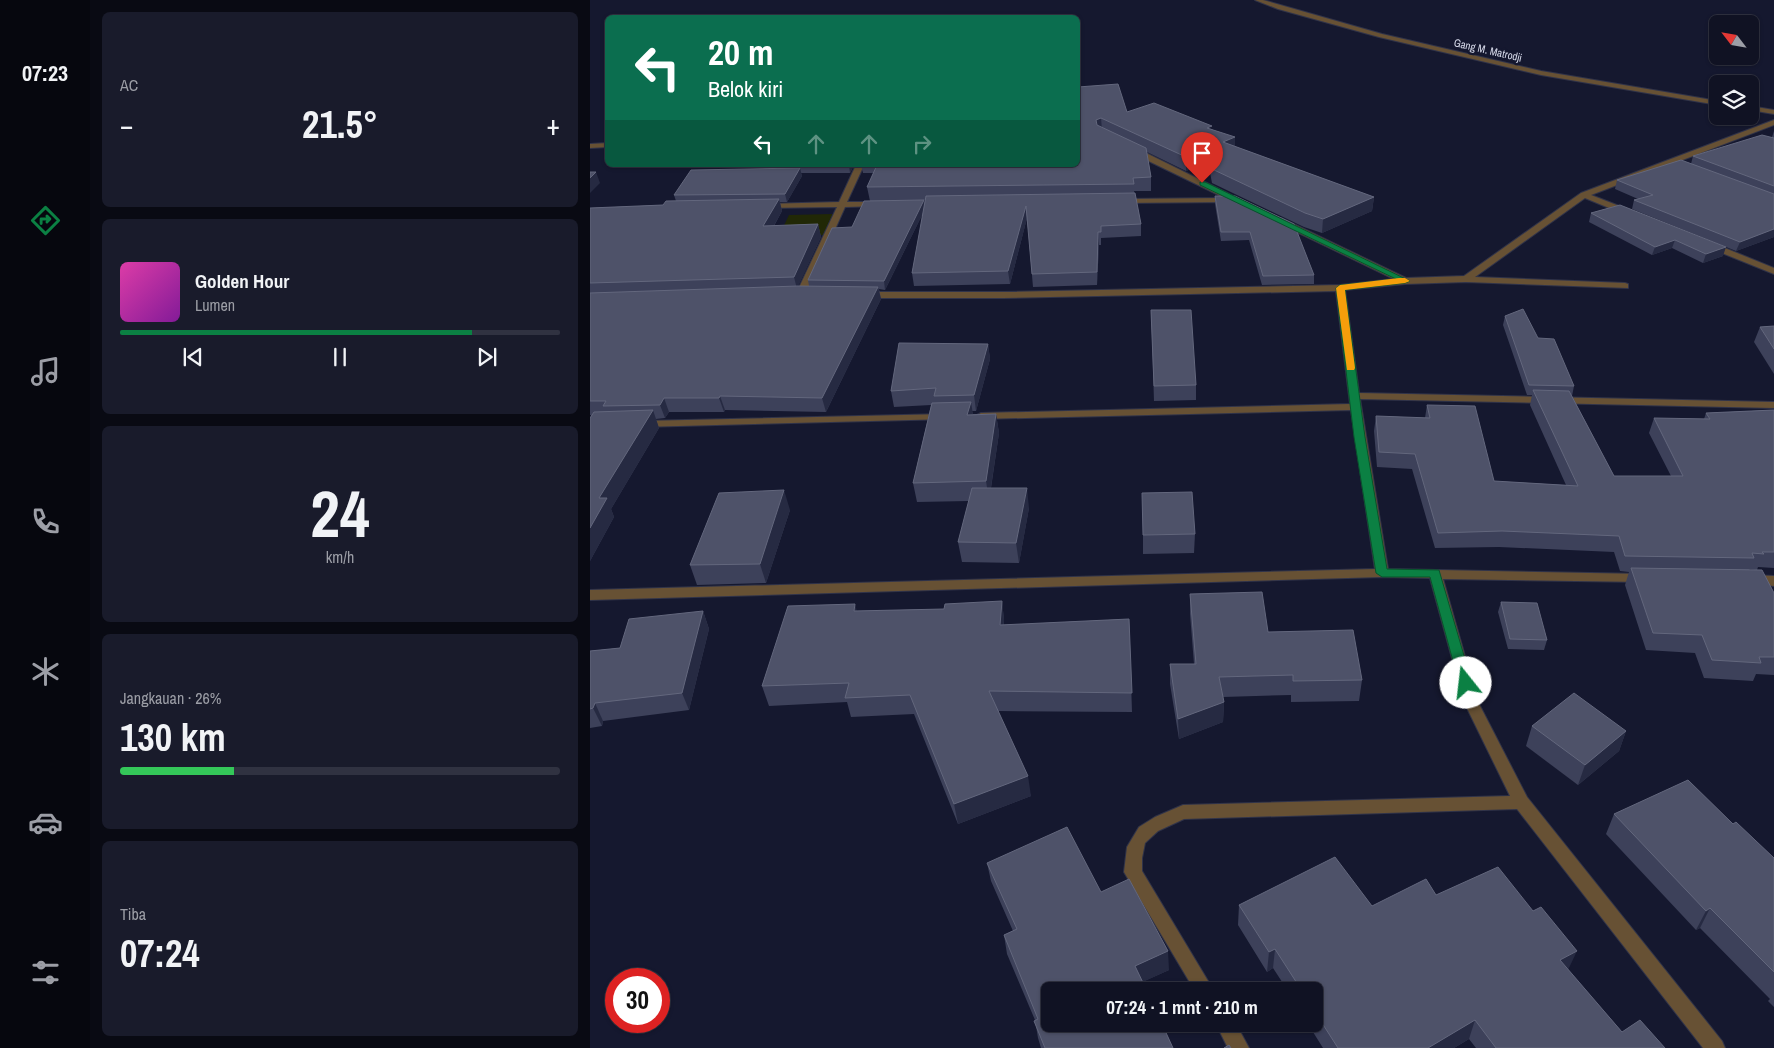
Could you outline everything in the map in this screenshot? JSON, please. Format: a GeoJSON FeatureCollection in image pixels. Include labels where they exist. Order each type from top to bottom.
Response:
{"type":"FeatureCollection","features":[{"type":"Feature","properties":{"kind":"street","name":"Gang M. Matrodji"},"geometry":{"type":"LineString","coordinates":[[1258,0],[1381,36],[1541,74],[1709,102]]}},
{"type":"Feature","properties":{"kind":"street"},"geometry":{"type":"LineString","coordinates":[[1759,110],[1774,112]]}},
{"type":"Feature","properties":{"kind":"street"},"geometry":{"type":"LineString","coordinates":[[1466,279],[1584,195],[1774,122]]}},
{"type":"Feature","properties":{"kind":"street"},"geometry":{"type":"LineString","coordinates":[[1745,134],[1760,139]]}},
{"type":"Feature","properties":{"kind":"street"},"geometry":{"type":"LineString","coordinates":[[590,146],[605,145]]}},
{"type":"Feature","properties":{"kind":"street"},"geometry":{"type":"LineString","coordinates":[[1128,148],[1254,208]]}},
{"type":"Feature","properties":{"kind":"street"},"geometry":{"type":"LineString","coordinates":[[1671,162],[1681,165]]}},
{"type":"Feature","properties":{"kind":"street"},"geometry":{"type":"LineString","coordinates":[[801,295],[859,167]]}},
{"type":"Feature","properties":{"kind":"street"},"geometry":{"type":"LineString","coordinates":[[1584,195],[1639,217]]}},
{"type":"Feature","properties":{"kind":"street"},"geometry":{"type":"LineString","coordinates":[[1108,201],[1236,200]]}},
{"type":"Feature","properties":{"kind":"street"},"geometry":{"type":"LineString","coordinates":[[755,206],[891,204]]}},
{"type":"Feature","properties":{"kind":"street"},"geometry":{"type":"LineString","coordinates":[[1272,217],[1405,281]]}},
{"type":"Feature","properties":{"kind":"street"},"geometry":{"type":"LineString","coordinates":[[1702,242],[1774,271]]}},
{"type":"Feature","properties":{"kind":"street"},"geometry":{"type":"LineString","coordinates":[[849,294],[1003,295],[1340,288],[1405,281],[1466,279],[1626,286]]}},
{"type":"Feature","properties":{"kind":"street"},"geometry":{"type":"LineString","coordinates":[[1340,288],[1355,401],[1382,573]]}},
{"type":"Feature","properties":{"kind":"street"},"geometry":{"type":"LineString","coordinates":[[633,424],[964,416],[1355,401],[1774,406]]}},
{"type":"Feature","properties":{"kind":"street"},"geometry":{"type":"LineString","coordinates":[[590,596],[1382,573],[1654,578]]}},
{"type":"Feature","properties":{"kind":"street"},"geometry":{"type":"LineString","coordinates":[[1435,573],[1471,702],[1521,802],[1716,1048]]}},
{"type":"Feature","properties":{"kind":"street"},"geometry":{"type":"LineString","coordinates":[[1734,580],[1774,580]]}},
{"type":"Feature","properties":{"kind":"street"},"geometry":{"type":"LineString","coordinates":[[1200,982],[1134,872],[1132,853],[1144,829],[1183,812],[1521,802]]}},
{"type":"Feature","properties":{"kind":"street"},"geometry":{"type":"LineString","coordinates":[[1230,1032],[1239,1048]]}},
{"type":"Feature","properties":{"kind":"green space"},"geometry":{"type":"Polygon","coordinates":[[[833,214],[824,235],[779,236],[789,215],[833,214]]]}},
{"type":"Feature","properties":{"kind":"building"},"geometry":{"type":"Polygon","coordinates":[[[1118,84],[1127,112],[1154,103],[1212,126],[1207,128],[1235,137],[1223,142],[1374,197],[1323,219],[1305,213],[1212,169],[1208,148],[1186,157],[1101,118],[1096,120],[1097,125],[1146,148],[1151,177],[1133,178],[1134,184],[867,187],[876,167],[1080,167],[1080,87],[1118,84]]]}},
{"type":"Feature","properties":{"kind":"building"},"geometry":{"type":"Polygon","coordinates":[[[1762,135],[1774,138],[1774,186],[1693,156],[1762,135]]]}},
{"type":"Feature","properties":{"kind":"building"},"geometry":{"type":"Polygon","coordinates":[[[1681,160],[1774,194],[1774,229],[1740,242],[1634,200],[1653,195],[1617,180],[1681,160]]]}},
{"type":"Feature","properties":{"kind":"building"},"geometry":{"type":"Polygon","coordinates":[[[800,168],[785,194],[674,195],[691,170],[800,168]]]}},
{"type":"Feature","properties":{"kind":"building"},"geometry":{"type":"Polygon","coordinates":[[[590,172],[596,172],[590,178],[590,172]]]}},
{"type":"Feature","properties":{"kind":"building"},"geometry":{"type":"Polygon","coordinates":[[[1135,193],[1141,224],[1101,226],[1101,232],[1098,232],[1097,272],[1032,274],[1026,206],[1008,271],[912,273],[926,196],[1135,193]]]}},
{"type":"Feature","properties":{"kind":"building"},"geometry":{"type":"Polygon","coordinates":[[[1215,196],[1235,196],[1294,224],[1314,275],[1263,276],[1250,232],[1221,232],[1215,196]]]}},
{"type":"Feature","properties":{"kind":"building"},"geometry":{"type":"Polygon","coordinates":[[[779,199],[763,226],[818,224],[794,277],[590,283],[590,208],[663,205],[666,201],[779,199]]]}},
{"type":"Feature","properties":{"kind":"building"},"geometry":{"type":"Polygon","coordinates":[[[924,200],[884,281],[808,280],[832,228],[852,227],[864,201],[924,200]]]}},
{"type":"Feature","properties":{"kind":"building"},"geometry":{"type":"Polygon","coordinates":[[[1620,205],[1726,247],[1706,254],[1675,240],[1655,247],[1591,213],[1620,205]]]}},
{"type":"Feature","properties":{"kind":"building"},"geometry":{"type":"Polygon","coordinates":[[[798,286],[878,287],[822,398],[720,396],[719,398],[664,398],[660,405],[603,406],[606,401],[590,401],[590,293],[798,286]]]}},
{"type":"Feature","properties":{"kind":"building"},"geometry":{"type":"Polygon","coordinates":[[[1523,309],[1538,338],[1554,339],[1574,386],[1529,385],[1505,316],[1523,309]]]}},
{"type":"Feature","properties":{"kind":"building"},"geometry":{"type":"Polygon","coordinates":[[[1151,310],[1191,310],[1196,385],[1154,386],[1151,310]]]}},
{"type":"Feature","properties":{"kind":"building"},"geometry":{"type":"Polygon","coordinates":[[[1774,326],[1774,349],[1760,327],[1774,326]]]}},
{"type":"Feature","properties":{"kind":"building"},"geometry":{"type":"Polygon","coordinates":[[[899,343],[988,344],[974,395],[934,396],[936,388],[891,391],[899,343]]]}},
{"type":"Feature","properties":{"kind":"building"},"geometry":{"type":"Polygon","coordinates":[[[1533,390],[1569,391],[1614,476],[1683,476],[1654,418],[1710,419],[1706,413],[1774,410],[1774,552],[1762,552],[1764,554],[1752,553],[1754,558],[1625,556],[1619,536],[1502,531],[1438,533],[1415,454],[1379,452],[1376,416],[1430,418],[1427,405],[1475,406],[1494,481],[1578,486],[1533,390]]]}},
{"type":"Feature","properties":{"kind":"building"},"geometry":{"type":"Polygon","coordinates":[[[971,402],[967,415],[996,414],[986,481],[913,483],[932,403],[971,402]]]}},
{"type":"Feature","properties":{"kind":"building"},"geometry":{"type":"Polygon","coordinates":[[[653,410],[599,498],[607,498],[590,528],[590,418],[594,412],[653,410]]]}},
{"type":"Feature","properties":{"kind":"building"},"geometry":{"type":"Polygon","coordinates":[[[972,488],[1027,488],[1016,543],[958,542],[972,488]]]}},
{"type":"Feature","properties":{"kind":"building"},"geometry":{"type":"Polygon","coordinates":[[[784,490],[760,564],[690,565],[719,493],[784,490]]]}},
{"type":"Feature","properties":{"kind":"building"},"geometry":{"type":"Polygon","coordinates":[[[1192,492],[1195,534],[1143,535],[1142,493],[1192,492]]]}},
{"type":"Feature","properties":{"kind":"building"},"geometry":{"type":"Polygon","coordinates":[[[1631,568],[1762,570],[1774,593],[1774,657],[1759,657],[1761,663],[1712,660],[1702,635],[1653,633],[1631,568]]]}},
{"type":"Feature","properties":{"kind":"building"},"geometry":{"type":"Polygon","coordinates":[[[1262,592],[1268,632],[1353,630],[1362,680],[1293,681],[1293,675],[1219,677],[1224,702],[1178,719],[1170,664],[1196,664],[1190,594],[1262,592]]]}},
{"type":"Feature","properties":{"kind":"building"},"geometry":{"type":"Polygon","coordinates":[[[1002,601],[1000,625],[1129,619],[1132,693],[989,691],[1028,776],[954,804],[910,695],[845,698],[849,683],[762,686],[788,606],[855,604],[854,611],[944,609],[945,604],[1002,601]]]}},
{"type":"Feature","properties":{"kind":"building"},"geometry":{"type":"Polygon","coordinates":[[[1501,602],[1537,603],[1547,640],[1510,639],[1501,602]]]}},
{"type":"Feature","properties":{"kind":"building"},"geometry":{"type":"Polygon","coordinates":[[[703,611],[682,693],[595,703],[593,708],[590,709],[590,651],[620,648],[629,619],[703,611]]]}},
{"type":"Feature","properties":{"kind":"building"},"geometry":{"type":"Polygon","coordinates":[[[1574,693],[1626,731],[1585,765],[1532,726],[1574,693]]]}},
{"type":"Feature","properties":{"kind":"building"},"geometry":{"type":"Polygon","coordinates":[[[1688,780],[1733,824],[1736,822],[1774,858],[1774,972],[1710,908],[1706,911],[1614,814],[1688,780]]]}},
{"type":"Feature","properties":{"kind":"building"},"geometry":{"type":"Polygon","coordinates":[[[1067,827],[1101,892],[1129,879],[1168,951],[1135,966],[1143,982],[1041,982],[1041,1032],[1166,1032],[1173,1048],[1045,1048],[1034,1021],[1038,1019],[1004,935],[1017,929],[987,863],[1067,827]]]}},
{"type":"Feature","properties":{"kind":"building"},"geometry":{"type":"Polygon","coordinates":[[[1335,857],[1372,906],[1426,879],[1436,895],[1498,867],[1533,911],[1541,907],[1577,951],[1560,960],[1622,1032],[1640,1020],[1665,1048],[1496,1048],[1475,1020],[1428,1048],[1338,1048],[1323,1025],[1323,982],[1296,982],[1275,949],[1269,952],[1239,905],[1335,857]]]}},
{"type":"Feature","properties":{"kind":"slow traffic"},"geometry":{"type":"LineString","coordinates":[[1351,368],[1340,288],[1405,281],[1402,279]]}},
{"type":"Feature","properties":{"kind":"route"},"geometry":{"type":"LineString","coordinates":[[1202,183],[1405,281],[1340,288],[1360,437],[1382,573],[1435,573],[1466,683]]}}]}
